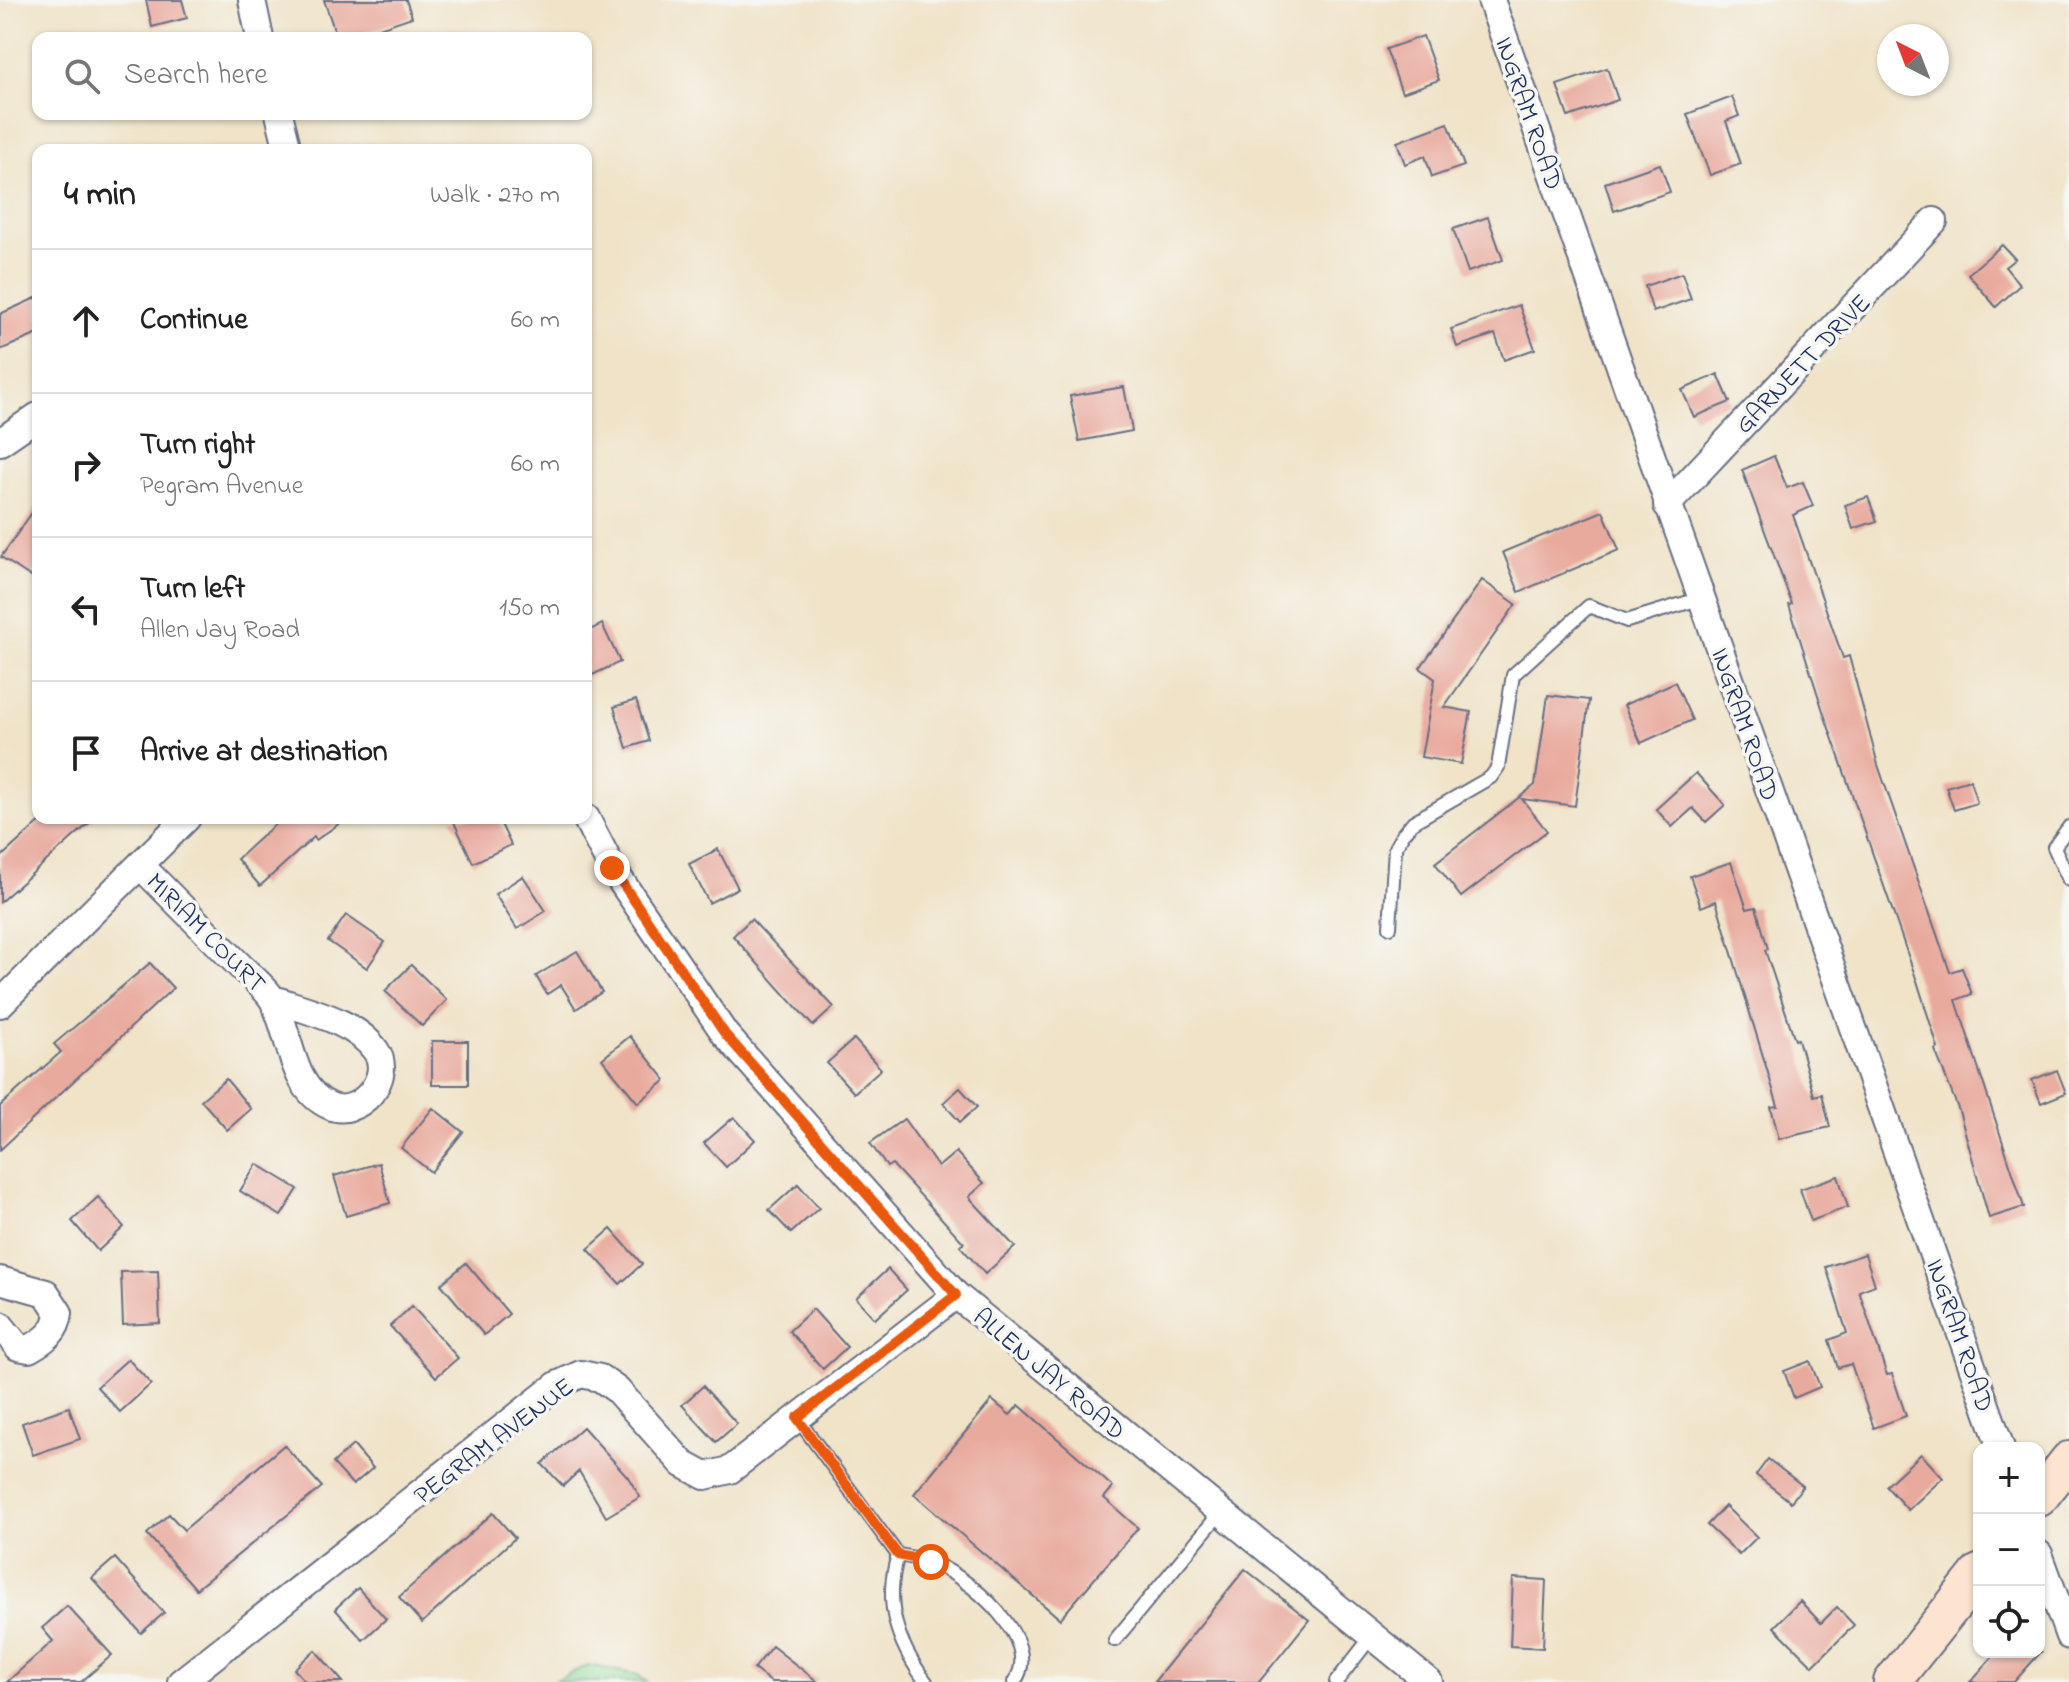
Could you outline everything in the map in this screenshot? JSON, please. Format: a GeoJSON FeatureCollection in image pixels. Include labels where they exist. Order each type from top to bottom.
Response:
{"type":"FeatureCollection","features":[{"type":"Feature","properties":{"kind":"main road"},"geometry":{"type":"LineString","coordinates":[[2045,1490],[2069,1460]]}},
{"type":"Feature","properties":{"kind":"main road"},"geometry":{"type":"LineString","coordinates":[[1892,1682],[1973,1581]]}},
{"type":"Feature","properties":{"kind":"street"},"geometry":{"type":"LineString","coordinates":[[252,0],[259,32]]}},
{"type":"Feature","properties":{"kind":"street","name":"INGRAM ROAD"},"geometry":{"type":"LineString","coordinates":[[1491,0],[1999,1442]]}},
{"type":"Feature","properties":{"kind":"street"},"geometry":{"type":"LineString","coordinates":[[280,120],[286,144]]}},
{"type":"Feature","properties":{"kind":"street","name":"GARNETT DRIVE"},"geometry":{"type":"LineString","coordinates":[[1667,505],[1934,221]]}},
{"type":"Feature","properties":{"kind":"street"},"geometry":{"type":"LineString","coordinates":[[0,442],[32,420]]}},
{"type":"Feature","properties":{"kind":"street"},"geometry":{"type":"LineString","coordinates":[[0,1004],[181,824]]}},
{"type":"Feature","properties":{"kind":"street","name":"ALLEN JAY ROAD"},"geometry":{"type":"LineString","coordinates":[[589,824],[612,868],[725,1034],[956,1295],[1429,1682]]}},
{"type":"Feature","properties":{"kind":"street","name":"MIRIAM COURT"},"geometry":{"type":"LineString","coordinates":[[140,865],[273,999],[343,1026],[377,1051],[382,1068],[377,1085],[365,1099],[348,1107],[333,1108],[320,1101],[293,1059],[273,999]]}},
{"type":"Feature","properties":{"kind":"street"},"geometry":{"type":"LineString","coordinates":[[0,1280],[46,1293],[59,1313],[51,1335],[29,1349],[18,1347],[0,1325]]}},
{"type":"Feature","properties":{"kind":"street","name":"PEGRAM AVENUE"},"geometry":{"type":"LineString","coordinates":[[181,1682],[557,1385],[581,1374],[600,1378],[617,1390],[683,1464],[705,1476],[730,1470],[956,1295]]}},
{"type":"Feature","properties":{"kind":"street"},"geometry":{"type":"LineString","coordinates":[[2045,1570],[2069,1636]]}},
{"type":"Feature","properties":{"kind":"lane"},"geometry":{"type":"LineString","coordinates":[[1390,927],[1395,848],[1413,822],[1491,777],[1498,767],[1513,675],[1589,606],[1627,621],[1702,598]]}},
{"type":"Feature","properties":{"kind":"lane"},"geometry":{"type":"LineString","coordinates":[[2069,827],[2054,847],[2069,880]]}},
{"type":"Feature","properties":{"kind":"lane"},"geometry":{"type":"LineString","coordinates":[[797,1418],[898,1555],[931,1562],[969,1586],[1008,1620],[1022,1650],[1019,1676],[1014,1682]]}},
{"type":"Feature","properties":{"kind":"lane"},"geometry":{"type":"LineString","coordinates":[[1115,1640],[1220,1513]]}},
{"type":"Feature","properties":{"kind":"lane"},"geometry":{"type":"LineString","coordinates":[[898,1555],[890,1582],[893,1622],[908,1658],[926,1682]]}},
{"type":"Feature","properties":{"kind":"lane"},"geometry":{"type":"LineString","coordinates":[[1336,1682],[1372,1636]]}},
{"type":"Feature","properties":{"kind":"green space"},"geometry":{"type":"Polygon","coordinates":[[[588,1665],[638,1675],[647,1682],[553,1682],[588,1665]]]}},
{"type":"Feature","properties":{"kind":"building"},"geometry":{"type":"Polygon","coordinates":[[[146,0],[182,0],[187,18],[152,27],[146,0]]]}},
{"type":"Feature","properties":{"kind":"building"},"geometry":{"type":"Polygon","coordinates":[[[324,0],[406,0],[412,17],[368,32],[335,32],[324,0]]]}},
{"type":"Feature","properties":{"kind":"building"},"geometry":{"type":"Polygon","coordinates":[[[1423,36],[1439,80],[1402,93],[1386,49],[1423,36]]]}},
{"type":"Feature","properties":{"kind":"building"},"geometry":{"type":"Polygon","coordinates":[[[1607,68],[1618,100],[1568,117],[1557,85],[1607,68]]]}},
{"type":"Feature","properties":{"kind":"building"},"geometry":{"type":"Polygon","coordinates":[[[1732,97],[1739,116],[1726,121],[1741,164],[1710,175],[1687,114],[1732,97]]]}},
{"type":"Feature","properties":{"kind":"building"},"geometry":{"type":"Polygon","coordinates":[[[1448,123],[1464,166],[1432,177],[1425,156],[1405,164],[1397,142],[1448,123]]]}},
{"type":"Feature","properties":{"kind":"building"},"geometry":{"type":"Polygon","coordinates":[[[1660,164],[1670,192],[1614,211],[1605,183],[1660,164]]]}},
{"type":"Feature","properties":{"kind":"building"},"geometry":{"type":"Polygon","coordinates":[[[1488,217],[1503,260],[1468,272],[1453,229],[1488,217]]]}},
{"type":"Feature","properties":{"kind":"building"},"geometry":{"type":"Polygon","coordinates":[[[2002,245],[2015,259],[2005,267],[2020,285],[1996,307],[1968,274],[2002,245]]]}},
{"type":"Feature","properties":{"kind":"building"},"geometry":{"type":"Polygon","coordinates":[[[1682,273],[1691,299],[1653,312],[1645,286],[1682,273]]]}},
{"type":"Feature","properties":{"kind":"building"},"geometry":{"type":"Polygon","coordinates":[[[32,300],[32,337],[0,350],[0,314],[32,300]]]}},
{"type":"Feature","properties":{"kind":"building"},"geometry":{"type":"Polygon","coordinates":[[[1519,305],[1535,349],[1504,360],[1495,334],[1457,347],[1451,329],[1519,305]]]}},
{"type":"Feature","properties":{"kind":"building"},"geometry":{"type":"Polygon","coordinates":[[[1718,374],[1730,402],[1694,417],[1682,390],[1718,374]]]}},
{"type":"Feature","properties":{"kind":"building"},"geometry":{"type":"Polygon","coordinates":[[[1124,387],[1132,431],[1079,441],[1070,396],[1124,387]]]}},
{"type":"Feature","properties":{"kind":"building"},"geometry":{"type":"Polygon","coordinates":[[[1774,456],[1787,488],[1803,482],[1813,506],[1793,515],[1843,658],[1849,656],[1878,765],[1950,972],[1962,968],[1972,994],[1956,1000],[2024,1207],[1989,1218],[1959,1111],[1935,1050],[1938,1048],[1918,984],[1824,714],[1789,605],[1792,604],[1742,470],[1774,456]]]}},
{"type":"Feature","properties":{"kind":"building"},"geometry":{"type":"Polygon","coordinates":[[[1868,497],[1877,521],[1853,529],[1845,505],[1868,497]]]}},
{"type":"Feature","properties":{"kind":"building"},"geometry":{"type":"Polygon","coordinates":[[[1603,511],[1619,550],[1519,592],[1503,552],[1603,511]]]}},
{"type":"Feature","properties":{"kind":"building"},"geometry":{"type":"Polygon","coordinates":[[[32,513],[32,576],[1,557],[32,513]]]}},
{"type":"Feature","properties":{"kind":"building"},"geometry":{"type":"Polygon","coordinates":[[[1482,580],[1516,604],[1444,707],[1471,712],[1461,764],[1421,757],[1435,679],[1420,668],[1482,580]]]}},
{"type":"Feature","properties":{"kind":"building"},"geometry":{"type":"Polygon","coordinates":[[[602,624],[620,662],[592,675],[592,629],[602,624]]]}},
{"type":"Feature","properties":{"kind":"building"},"geometry":{"type":"Polygon","coordinates":[[[1675,682],[1692,720],[1641,743],[1624,705],[1675,682]]]}},
{"type":"Feature","properties":{"kind":"building"},"geometry":{"type":"Polygon","coordinates":[[[1548,695],[1589,700],[1575,806],[1522,799],[1547,831],[1461,897],[1435,863],[1535,785],[1548,695]]]}},
{"type":"Feature","properties":{"kind":"building"},"geometry":{"type":"Polygon","coordinates":[[[636,700],[649,741],[627,748],[614,707],[636,700]]]}},
{"type":"Feature","properties":{"kind":"building"},"geometry":{"type":"Polygon","coordinates":[[[1696,773],[1725,805],[1706,822],[1693,808],[1672,827],[1656,809],[1696,773]]]}},
{"type":"Feature","properties":{"kind":"building"},"geometry":{"type":"Polygon","coordinates":[[[1970,780],[1977,803],[1954,810],[1946,787],[1970,780]]]}},
{"type":"Feature","properties":{"kind":"building"},"geometry":{"type":"Polygon","coordinates":[[[37,824],[88,824],[0,902],[0,858],[37,824]]]}},
{"type":"Feature","properties":{"kind":"building"},"geometry":{"type":"Polygon","coordinates":[[[275,824],[339,824],[316,840],[314,837],[260,886],[237,859],[275,824]]]}},
{"type":"Feature","properties":{"kind":"building"},"geometry":{"type":"Polygon","coordinates":[[[455,824],[501,824],[511,845],[473,863],[455,824]]]}},
{"type":"Feature","properties":{"kind":"building"},"geometry":{"type":"Polygon","coordinates":[[[718,849],[738,888],[709,903],[689,864],[718,849]]]}},
{"type":"Feature","properties":{"kind":"building"},"geometry":{"type":"Polygon","coordinates":[[[1731,862],[1747,909],[1756,907],[1768,949],[1765,950],[1795,1040],[1798,1039],[1814,1096],[1822,1094],[1830,1127],[1779,1139],[1771,1107],[1778,1106],[1716,901],[1701,907],[1690,876],[1731,862]]]}},
{"type":"Feature","properties":{"kind":"building"},"geometry":{"type":"Polygon","coordinates":[[[523,876],[546,911],[517,929],[495,894],[523,876]]]}},
{"type":"Feature","properties":{"kind":"building"},"geometry":{"type":"Polygon","coordinates":[[[346,915],[385,942],[367,968],[328,941],[346,915]]]}},
{"type":"Feature","properties":{"kind":"building"},"geometry":{"type":"Polygon","coordinates":[[[751,919],[834,1007],[813,1026],[733,936],[751,919]]]}},
{"type":"Feature","properties":{"kind":"building"},"geometry":{"type":"Polygon","coordinates":[[[577,951],[602,992],[576,1009],[561,985],[547,994],[536,976],[577,951]]]}},
{"type":"Feature","properties":{"kind":"building"},"geometry":{"type":"Polygon","coordinates":[[[150,963],[173,988],[0,1150],[0,1106],[61,1052],[54,1044],[150,963]]]}},
{"type":"Feature","properties":{"kind":"building"},"geometry":{"type":"Polygon","coordinates":[[[411,965],[447,1000],[422,1026],[385,991],[411,965]]]}},
{"type":"Feature","properties":{"kind":"building"},"geometry":{"type":"Polygon","coordinates":[[[630,1036],[666,1080],[638,1103],[602,1059],[630,1036]]]}},
{"type":"Feature","properties":{"kind":"building"},"geometry":{"type":"Polygon","coordinates":[[[854,1039],[881,1069],[854,1093],[827,1063],[854,1039]]]}},
{"type":"Feature","properties":{"kind":"building"},"geometry":{"type":"Polygon","coordinates":[[[432,1041],[468,1041],[468,1085],[432,1085],[432,1041]]]}},
{"type":"Feature","properties":{"kind":"building"},"geometry":{"type":"Polygon","coordinates":[[[2057,1070],[2066,1093],[2041,1103],[2032,1080],[2057,1070]]]}},
{"type":"Feature","properties":{"kind":"building"},"geometry":{"type":"Polygon","coordinates":[[[226,1079],[251,1109],[227,1130],[201,1100],[226,1079]]]}},
{"type":"Feature","properties":{"kind":"building"},"geometry":{"type":"Polygon","coordinates":[[[960,1088],[977,1107],[960,1122],[943,1103],[960,1088]]]}},
{"type":"Feature","properties":{"kind":"building"},"geometry":{"type":"Polygon","coordinates":[[[433,1108],[463,1132],[431,1172],[401,1148],[433,1108]]]}},
{"type":"Feature","properties":{"kind":"building"},"geometry":{"type":"Polygon","coordinates":[[[734,1117],[755,1140],[726,1167],[704,1143],[734,1117]]]}},
{"type":"Feature","properties":{"kind":"building"},"geometry":{"type":"Polygon","coordinates":[[[904,1119],[938,1167],[956,1152],[984,1183],[969,1197],[1015,1247],[985,1274],[960,1246],[964,1243],[892,1164],[887,1167],[870,1143],[904,1119]]]}},
{"type":"Feature","properties":{"kind":"building"},"geometry":{"type":"Polygon","coordinates":[[[379,1163],[390,1203],[346,1216],[334,1176],[379,1163]]]}},
{"type":"Feature","properties":{"kind":"building"},"geometry":{"type":"Polygon","coordinates":[[[257,1164],[298,1189],[281,1216],[240,1191],[257,1164]]]}},
{"type":"Feature","properties":{"kind":"building"},"geometry":{"type":"Polygon","coordinates":[[[1838,1176],[1848,1207],[1811,1221],[1800,1189],[1838,1176]]]}},
{"type":"Feature","properties":{"kind":"building"},"geometry":{"type":"Polygon","coordinates":[[[798,1184],[819,1208],[791,1233],[769,1210],[798,1184]]]}},
{"type":"Feature","properties":{"kind":"building"},"geometry":{"type":"Polygon","coordinates":[[[98,1197],[124,1227],[98,1251],[72,1221],[98,1197]]]}},
{"type":"Feature","properties":{"kind":"building"},"geometry":{"type":"Polygon","coordinates":[[[611,1229],[642,1264],[620,1284],[588,1249],[611,1229]]]}},
{"type":"Feature","properties":{"kind":"building"},"geometry":{"type":"Polygon","coordinates":[[[1865,1254],[1875,1285],[1859,1291],[1887,1375],[1892,1374],[1906,1416],[1874,1428],[1851,1364],[1838,1368],[1829,1340],[1847,1333],[1826,1267],[1865,1254]]]}},
{"type":"Feature","properties":{"kind":"building"},"geometry":{"type":"Polygon","coordinates":[[[466,1263],[509,1314],[484,1335],[441,1284],[466,1263]]]}},
{"type":"Feature","properties":{"kind":"building"},"geometry":{"type":"Polygon","coordinates":[[[888,1269],[907,1290],[875,1319],[856,1298],[888,1269]]]}},
{"type":"Feature","properties":{"kind":"building"},"geometry":{"type":"Polygon","coordinates":[[[158,1271],[160,1323],[123,1325],[121,1272],[158,1271]]]}},
{"type":"Feature","properties":{"kind":"building"},"geometry":{"type":"Polygon","coordinates":[[[412,1306],[458,1358],[436,1377],[390,1326],[412,1306]]]}},
{"type":"Feature","properties":{"kind":"building"},"geometry":{"type":"Polygon","coordinates":[[[813,1309],[847,1347],[823,1369],[789,1331],[813,1309]]]}},
{"type":"Feature","properties":{"kind":"building"},"geometry":{"type":"Polygon","coordinates":[[[128,1359],[151,1384],[120,1412],[97,1387],[128,1359]]]}},
{"type":"Feature","properties":{"kind":"building"},"geometry":{"type":"Polygon","coordinates":[[[1810,1361],[1820,1387],[1794,1398],[1784,1371],[1810,1361]]]}},
{"type":"Feature","properties":{"kind":"building"},"geometry":{"type":"Polygon","coordinates":[[[703,1386],[737,1424],[716,1442],[682,1405],[703,1386]]]}},
{"type":"Feature","properties":{"kind":"building"},"geometry":{"type":"Polygon","coordinates":[[[992,1400],[1010,1415],[1019,1405],[1113,1487],[1104,1498],[1138,1528],[1060,1619],[914,1494],[992,1400]]]}},
{"type":"Feature","properties":{"kind":"building"},"geometry":{"type":"Polygon","coordinates":[[[69,1407],[80,1439],[33,1455],[22,1423],[69,1407]]]}},
{"type":"Feature","properties":{"kind":"building"},"geometry":{"type":"Polygon","coordinates":[[[583,1427],[628,1477],[640,1497],[606,1517],[579,1471],[563,1486],[542,1464],[583,1427]]]}},
{"type":"Feature","properties":{"kind":"building"},"geometry":{"type":"Polygon","coordinates":[[[284,1445],[322,1487],[196,1589],[147,1534],[169,1514],[184,1530],[284,1445]]]}},
{"type":"Feature","properties":{"kind":"building"},"geometry":{"type":"Polygon","coordinates":[[[353,1445],[373,1468],[353,1485],[333,1463],[353,1445]]]}},
{"type":"Feature","properties":{"kind":"building"},"geometry":{"type":"Polygon","coordinates":[[[1921,1454],[1943,1478],[1908,1510],[1886,1486],[1921,1454]]]}},
{"type":"Feature","properties":{"kind":"building"},"geometry":{"type":"Polygon","coordinates":[[[1768,1459],[1803,1486],[1791,1502],[1756,1475],[1768,1459]]]}},
{"type":"Feature","properties":{"kind":"building"},"geometry":{"type":"Polygon","coordinates":[[[1725,1506],[1757,1537],[1739,1555],[1707,1525],[1725,1506]]]}},
{"type":"Feature","properties":{"kind":"building"},"geometry":{"type":"Polygon","coordinates":[[[493,1513],[515,1538],[422,1623],[399,1597],[493,1513]]]}},
{"type":"Feature","properties":{"kind":"building"},"geometry":{"type":"Polygon","coordinates":[[[115,1558],[164,1613],[141,1633],[92,1578],[115,1558]]]}},
{"type":"Feature","properties":{"kind":"building"},"geometry":{"type":"Polygon","coordinates":[[[1245,1569],[1309,1620],[1259,1682],[1154,1682],[1245,1569]]]}},
{"type":"Feature","properties":{"kind":"building"},"geometry":{"type":"Polygon","coordinates":[[[1513,1578],[1546,1580],[1543,1648],[1510,1646],[1513,1578]]]}},
{"type":"Feature","properties":{"kind":"building"},"geometry":{"type":"Polygon","coordinates":[[[358,1588],[386,1619],[363,1640],[335,1609],[358,1588]]]}},
{"type":"Feature","properties":{"kind":"building"},"geometry":{"type":"Polygon","coordinates":[[[1800,1601],[1821,1623],[1837,1607],[1854,1625],[1813,1666],[1774,1627],[1800,1601]]]}},
{"type":"Feature","properties":{"kind":"building"},"geometry":{"type":"Polygon","coordinates":[[[67,1606],[112,1655],[81,1682],[7,1682],[53,1641],[42,1628],[67,1606]]]}},
{"type":"Feature","properties":{"kind":"building"},"geometry":{"type":"Polygon","coordinates":[[[772,1646],[818,1682],[771,1682],[754,1669],[772,1646]]]}},
{"type":"Feature","properties":{"kind":"building"},"geometry":{"type":"Polygon","coordinates":[[[315,1650],[343,1682],[306,1682],[294,1669],[315,1650]]]}},
{"type":"Feature","properties":{"kind":"building"},"geometry":{"type":"Polygon","coordinates":[[[1992,1658],[2036,1658],[2014,1682],[1970,1682],[1992,1658]]]}},
{"type":"Feature","properties":{"kind":"route"},"geometry":{"type":"LineString","coordinates":[[612,868],[725,1034],[956,1295],[797,1418],[898,1555],[931,1562]]}}]}
